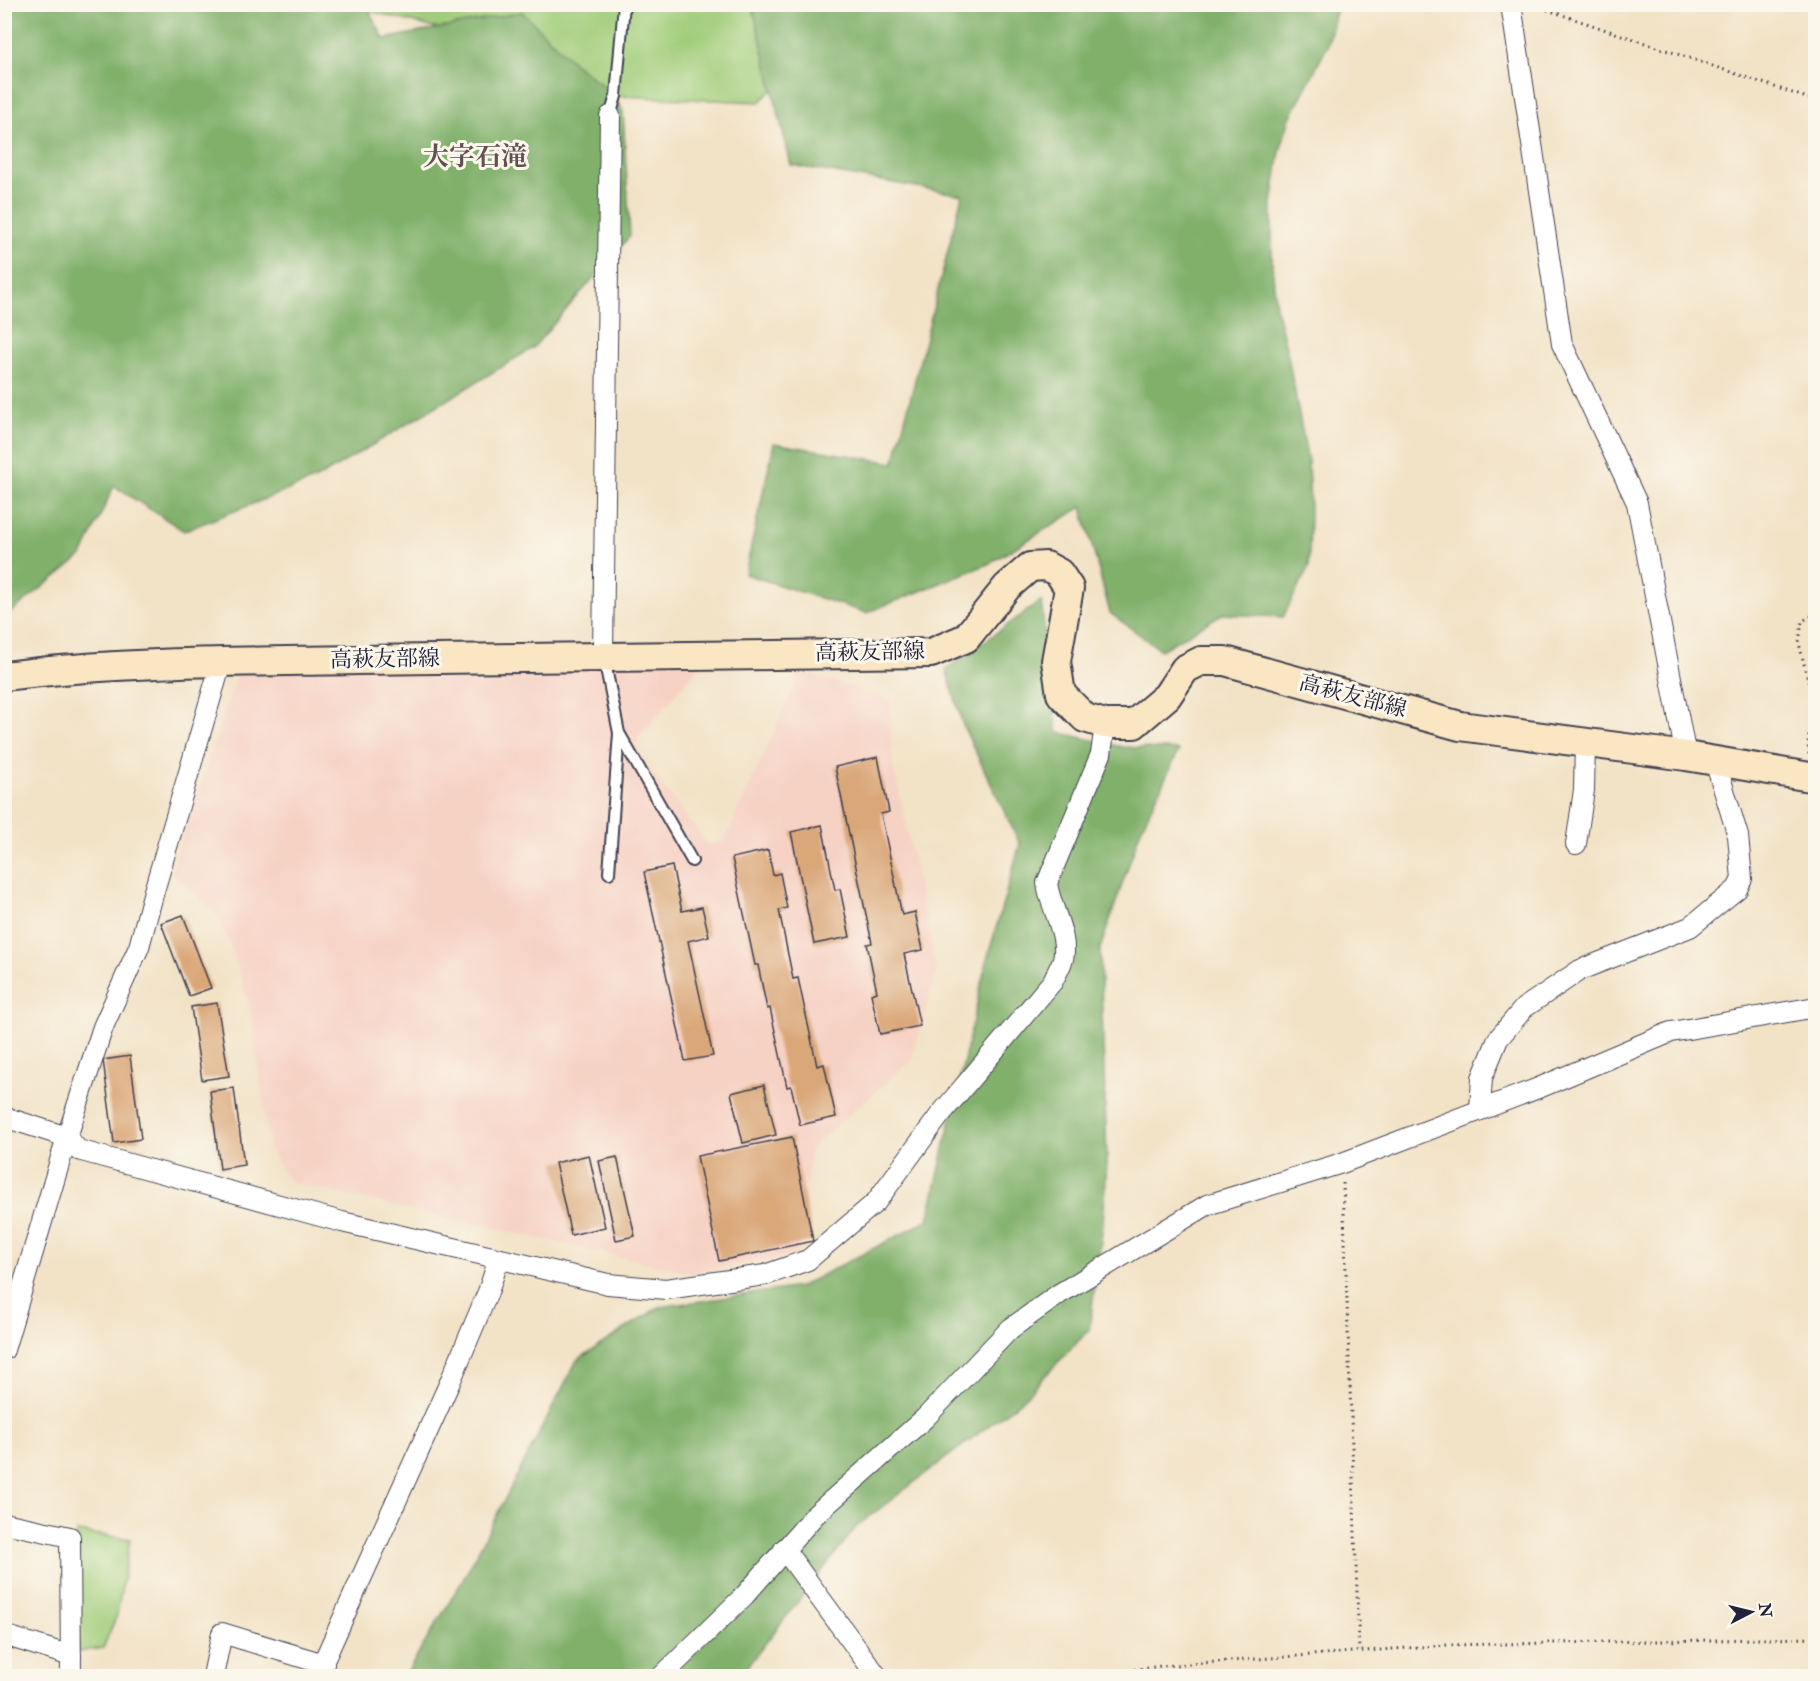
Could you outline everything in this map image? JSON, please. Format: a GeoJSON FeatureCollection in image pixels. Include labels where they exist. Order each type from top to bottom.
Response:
{"type":"FeatureCollection","features":[{"type":"Feature","properties":{"kind":"main road","name":"高萩友部線"},"geometry":{"type":"LineString","coordinates":[[4,676],[48,671],[221,663],[603,654],[931,653],[966,638],[1007,587],[1030,567],[1046,566],[1059,573],[1069,588],[1056,661],[1061,694],[1085,718],[1105,724],[1134,724],[1167,696],[1185,669],[1201,661],[1225,661],[1460,726],[1714,760],[1814,777]]}},
{"type":"Feature","properties":{"kind":"street"},"geometry":{"type":"LineString","coordinates":[[1511,4],[1562,344],[1637,503],[1686,756]]}},
{"type":"Feature","properties":{"kind":"street"},"geometry":{"type":"LineString","coordinates":[[603,654],[610,116]]}},
{"type":"Feature","properties":{"kind":"street"},"geometry":{"type":"LineString","coordinates":[[4,1350],[67,1137],[103,1027],[139,947],[221,663]]}},
{"type":"Feature","properties":{"kind":"street"},"geometry":{"type":"LineString","coordinates":[[4,1117],[67,1137],[78,1150],[342,1222],[608,1284],[666,1289],[765,1275],[808,1260],[876,1202],[940,1115],[1053,981],[1063,959],[1065,942],[1049,899],[1047,884],[1101,754],[1105,724]]}},
{"type":"Feature","properties":{"kind":"street"},"geometry":{"type":"LineString","coordinates":[[1576,844],[1584,790],[1585,742]]}},
{"type":"Feature","properties":{"kind":"street"},"geometry":{"type":"LineString","coordinates":[[1480,1109],[1482,1078],[1498,1039],[1524,1008],[1580,970],[1690,927],[1737,889],[1742,879],[1738,836],[1714,760]]}},
{"type":"Feature","properties":{"kind":"street"},"geometry":{"type":"LineString","coordinates":[[663,1677],[745,1595],[815,1515],[925,1418],[1010,1329],[1059,1294],[1206,1204],[1342,1163],[1541,1087],[1671,1032],[1815,1007]]}},
{"type":"Feature","properties":{"kind":"street"},"geometry":{"type":"LineString","coordinates":[[213,1677],[222,1633],[321,1670],[450,1382],[488,1292],[499,1259]]}},
{"type":"Feature","properties":{"kind":"street"},"geometry":{"type":"LineString","coordinates":[[4,1523],[70,1537],[71,1677]]}},
{"type":"Feature","properties":{"kind":"street"},"geometry":{"type":"LineString","coordinates":[[784,1549],[877,1677]]}},
{"type":"Feature","properties":{"kind":"street"},"geometry":{"type":"LineString","coordinates":[[4,1635],[71,1656]]}},
{"type":"Feature","properties":{"kind":"lane"},"geometry":{"type":"LineString","coordinates":[[610,116],[616,96],[624,4]]}},
{"type":"Feature","properties":{"kind":"lane"},"geometry":{"type":"LineString","coordinates":[[603,654],[619,733],[609,873]]}},
{"type":"Feature","properties":{"kind":"lane"},"geometry":{"type":"LineString","coordinates":[[619,733],[692,861]]}},
{"type":"Feature","properties":{"kind":"path"},"geometry":{"type":"LineString","coordinates":[[1530,4],[1815,101]]}},
{"type":"Feature","properties":{"kind":"path"},"geometry":{"type":"LineString","coordinates":[[1814,777],[1808,745],[1812,697],[1798,644],[1802,621],[1815,614]]}},
{"type":"Feature","properties":{"kind":"path"},"geometry":{"type":"LineString","coordinates":[[1342,1163],[1359,1651]]}},
{"type":"Feature","properties":{"kind":"path"},"geometry":{"type":"LineString","coordinates":[[1087,1677],[1161,1666],[1448,1645],[1815,1638]]}},
{"type":"Feature","properties":{"kind":"shaded area"},"geometry":{"type":"Polygon","coordinates":[[[713,650],[636,741],[638,753],[708,844],[724,842],[801,671],[890,700],[893,764],[937,972],[911,1061],[811,1148],[798,1254],[691,1273],[291,1183],[270,1151],[250,1009],[234,954],[217,915],[171,871],[239,669],[713,650]]]}},
{"type":"Feature","properties":{"kind":"green space"},"geometry":{"type":"Polygon","coordinates":[[[5,5],[366,5],[384,39],[522,12],[575,64],[616,96],[623,112],[630,236],[533,348],[316,479],[184,531],[114,486],[82,556],[5,617],[5,5]]]}},
{"type":"Feature","properties":{"kind":"green space"},"geometry":{"type":"Polygon","coordinates":[[[369,5],[753,5],[773,89],[759,102],[616,96],[575,64],[369,11],[369,5]]]}},
{"type":"Feature","properties":{"kind":"green space"},"geometry":{"type":"Polygon","coordinates":[[[752,5],[1338,5],[1327,47],[1290,118],[1280,151],[1272,204],[1272,262],[1276,308],[1287,351],[1308,461],[1310,508],[1309,567],[1283,617],[1222,614],[1161,650],[1110,613],[1082,507],[988,564],[866,613],[745,574],[774,443],[894,463],[962,195],[791,165],[752,5]]]}},
{"type":"Feature","properties":{"kind":"green space"},"geometry":{"type":"Polygon","coordinates":[[[1041,601],[1057,732],[1122,747],[1179,750],[1141,829],[1100,949],[1107,1162],[1103,1225],[1089,1330],[1021,1401],[857,1526],[740,1676],[405,1676],[464,1578],[577,1360],[659,1307],[799,1287],[928,1220],[986,963],[1020,844],[964,728],[946,669],[1041,601]]]}},
{"type":"Feature","properties":{"kind":"green space"},"geometry":{"type":"Polygon","coordinates":[[[77,1532],[130,1539],[117,1615],[103,1648],[78,1652],[77,1532]]]}},
{"type":"Feature","properties":{"kind":"building"},"geometry":{"type":"Polygon","coordinates":[[[878,757],[889,812],[881,814],[902,915],[915,912],[923,950],[904,954],[920,1026],[880,1034],[871,994],[877,992],[867,944],[872,943],[835,767],[878,757]]]}},
{"type":"Feature","properties":{"kind":"building"},"geometry":{"type":"Polygon","coordinates":[[[822,825],[835,890],[840,889],[850,937],[814,944],[791,832],[822,825]]]}},
{"type":"Feature","properties":{"kind":"building"},"geometry":{"type":"Polygon","coordinates":[[[768,850],[773,875],[780,873],[787,908],[779,910],[793,979],[798,978],[817,1066],[824,1064],[836,1117],[800,1125],[791,1086],[787,1087],[758,965],[755,965],[732,858],[768,850]]]}},
{"type":"Feature","properties":{"kind":"building"},"geometry":{"type":"Polygon","coordinates":[[[672,866],[682,911],[702,907],[709,936],[688,941],[713,1056],[685,1061],[644,872],[672,866]]]}},
{"type":"Feature","properties":{"kind":"building"},"geometry":{"type":"Polygon","coordinates":[[[183,915],[211,988],[189,996],[161,923],[183,915]]]}},
{"type":"Feature","properties":{"kind":"building"},"geometry":{"type":"Polygon","coordinates":[[[217,1003],[229,1076],[202,1080],[191,1007],[217,1003]]]}},
{"type":"Feature","properties":{"kind":"building"},"geometry":{"type":"Polygon","coordinates":[[[130,1056],[141,1139],[114,1143],[103,1060],[130,1056]]]}},
{"type":"Feature","properties":{"kind":"building"},"geometry":{"type":"Polygon","coordinates":[[[764,1085],[776,1135],[743,1143],[731,1093],[764,1085]]]}},
{"type":"Feature","properties":{"kind":"building"},"geometry":{"type":"Polygon","coordinates":[[[234,1088],[244,1165],[220,1169],[210,1091],[234,1088]]]}},
{"type":"Feature","properties":{"kind":"building"},"geometry":{"type":"Polygon","coordinates":[[[792,1137],[813,1241],[719,1261],[697,1156],[792,1137]]]}},
{"type":"Feature","properties":{"kind":"building"},"geometry":{"type":"Polygon","coordinates":[[[589,1155],[605,1227],[571,1235],[555,1163],[589,1155]]]}},
{"type":"Feature","properties":{"kind":"building"},"geometry":{"type":"Polygon","coordinates":[[[617,1157],[635,1236],[616,1240],[599,1161],[617,1157]]]}},
{"type":"Feature","properties":{"kind":"district","name":"大字石滝"},"geometry":{"type":"Point","coordinates":[475,157]}}]}
